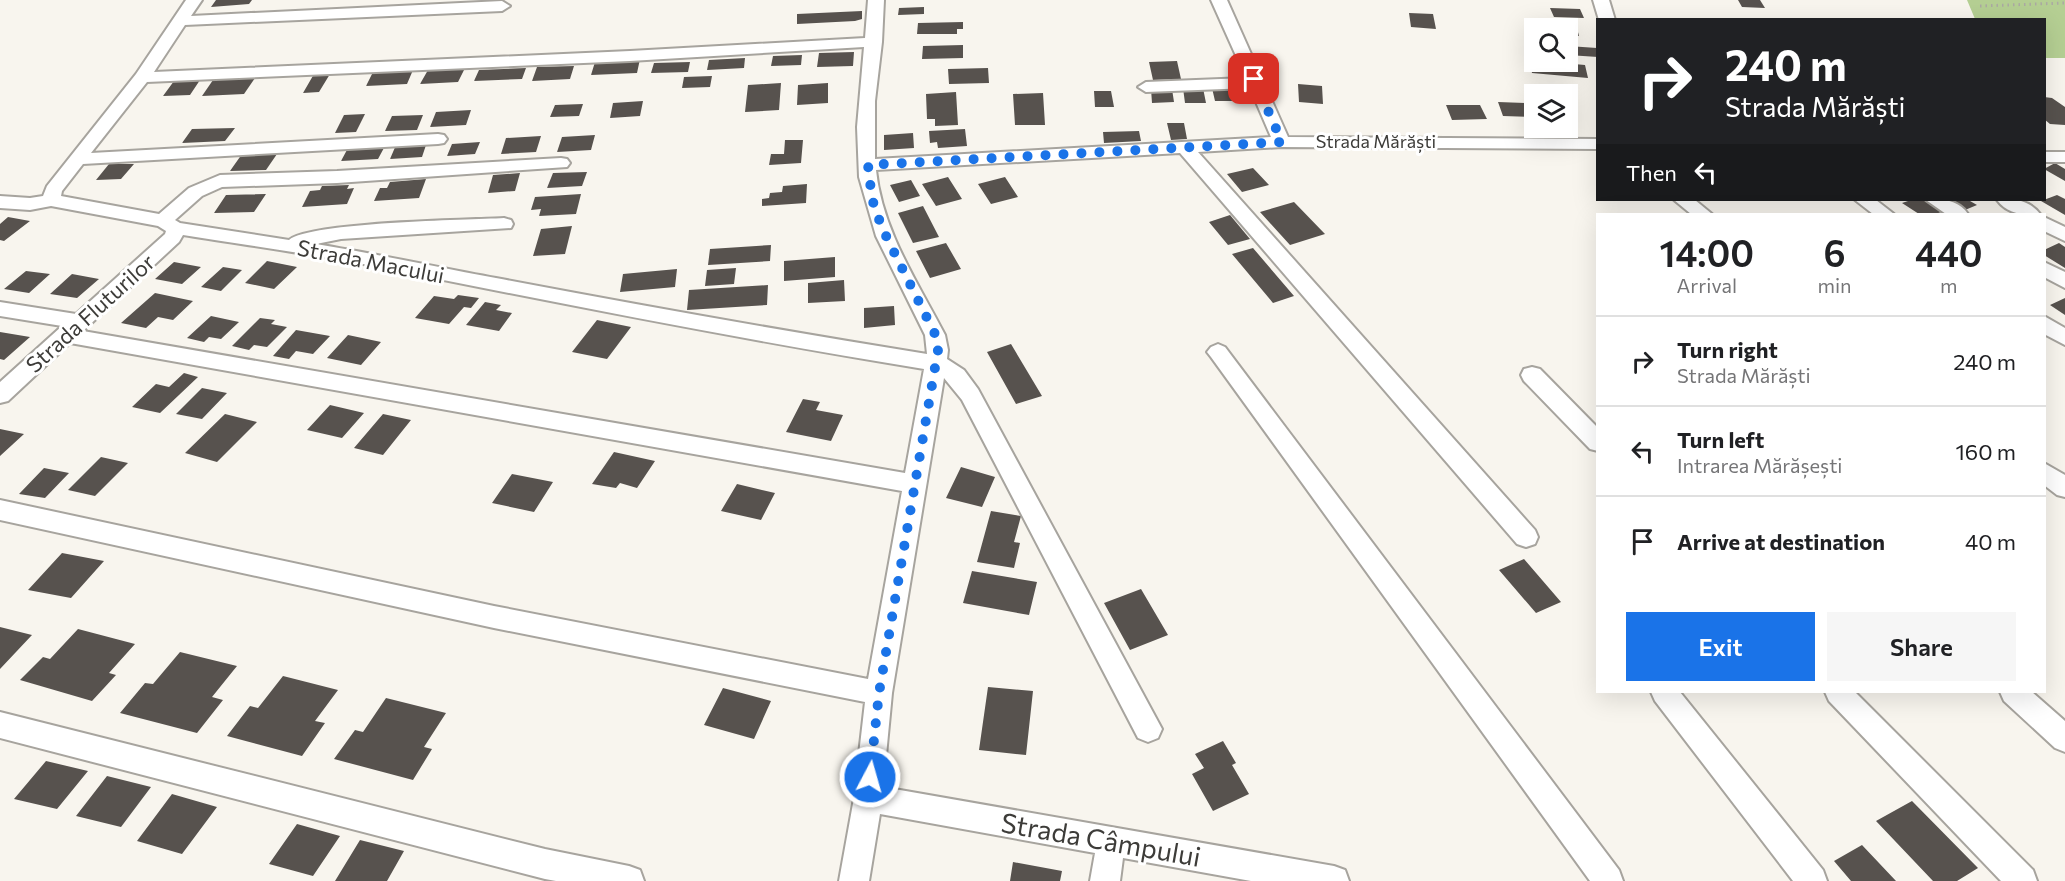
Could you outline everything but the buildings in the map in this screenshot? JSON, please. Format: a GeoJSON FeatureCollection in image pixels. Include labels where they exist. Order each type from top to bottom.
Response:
{"type":"FeatureCollection","features":[{"type":"Feature","properties":{"kind":"street"},"geometry":{"type":"LineString","coordinates":[[51,200],[53,190],[142,77],[194,0]]}},
{"type":"Feature","properties":{"kind":"street"},"geometry":{"type":"LineString","coordinates":[[854,881],[868,798],[879,693],[938,350],[935,334],[882,228],[872,199],[865,114],[874,42],[876,0]]}},
{"type":"Feature","properties":{"kind":"street"},"geometry":{"type":"LineString","coordinates":[[1219,0],[1282,142]]}},
{"type":"Feature","properties":{"kind":"street"},"geometry":{"type":"LineString","coordinates":[[1601,0],[1606,18]]}},
{"type":"Feature","properties":{"kind":"street"},"geometry":{"type":"LineString","coordinates":[[180,21],[502,6]]}},
{"type":"Feature","properties":{"kind":"street"},"geometry":{"type":"LineString","coordinates":[[142,77],[630,56],[874,42]]}},
{"type":"Feature","properties":{"kind":"street"},"geometry":{"type":"LineString","coordinates":[[1146,87],[1256,83]]}},
{"type":"Feature","properties":{"kind":"street"},"geometry":{"type":"LineString","coordinates":[[77,159],[218,153],[438,139]]}},
{"type":"Feature","properties":{"kind":"street","name":"Strada Mărăști"},"geometry":{"type":"LineString","coordinates":[[868,165],[1282,142],[1596,144]]}},
{"type":"Feature","properties":{"kind":"street"},"geometry":{"type":"LineString","coordinates":[[1183,146],[1526,537]]}},
{"type":"Feature","properties":{"kind":"street"},"geometry":{"type":"LineString","coordinates":[[2046,157],[2065,157]]}},
{"type":"Feature","properties":{"kind":"street","name":"Strada Fluturilor"},"geometry":{"type":"LineString","coordinates":[[0,395],[172,238],[175,233],[169,225],[190,194],[205,185],[220,181],[337,177],[561,163]]}},
{"type":"Feature","properties":{"kind":"street","name":"Strada Macului"},"geometry":{"type":"LineString","coordinates":[[0,202],[30,204],[51,200],[169,225],[388,262],[453,277],[772,337],[937,363]]}},
{"type":"Feature","properties":{"kind":"street"},"geometry":{"type":"LineString","coordinates":[[1684,201],[1702,213]]}},
{"type":"Feature","properties":{"kind":"street"},"geometry":{"type":"LineString","coordinates":[[1866,201],[1884,213]]}},
{"type":"Feature","properties":{"kind":"street"},"geometry":{"type":"LineString","coordinates":[[1937,201],[1957,213]]}},
{"type":"Feature","properties":{"kind":"street"},"geometry":{"type":"LineString","coordinates":[[2008,201],[2029,213]]}},
{"type":"Feature","properties":{"kind":"street"},"geometry":{"type":"LineString","coordinates":[[284,245],[341,233],[504,224]]}},
{"type":"Feature","properties":{"kind":"street"},"geometry":{"type":"LineString","coordinates":[[2046,224],[2065,235]]}},
{"type":"Feature","properties":{"kind":"street"},"geometry":{"type":"LineString","coordinates":[[2046,269],[2065,281]]}},
{"type":"Feature","properties":{"kind":"street"},"geometry":{"type":"LineString","coordinates":[[0,309],[73,329],[915,484]]}},
{"type":"Feature","properties":{"kind":"street"},"geometry":{"type":"LineString","coordinates":[[2046,325],[2065,338]]}},
{"type":"Feature","properties":{"kind":"street"},"geometry":{"type":"LineString","coordinates":[[1218,352],[1608,881]]}},
{"type":"Feature","properties":{"kind":"street"},"geometry":{"type":"LineString","coordinates":[[937,363],[956,376],[970,394],[1148,729]]}},
{"type":"Feature","properties":{"kind":"street"},"geometry":{"type":"LineString","coordinates":[[1532,375],[1596,441]]}},
{"type":"Feature","properties":{"kind":"street"},"geometry":{"type":"LineString","coordinates":[[2046,474],[2065,488]]}},
{"type":"Feature","properties":{"kind":"street"},"geometry":{"type":"LineString","coordinates":[[0,510],[494,617],[879,693]]}},
{"type":"Feature","properties":{"kind":"street"},"geometry":{"type":"LineString","coordinates":[[1665,693],[1812,881]]}},
{"type":"Feature","properties":{"kind":"street"},"geometry":{"type":"LineString","coordinates":[[1839,693],[2022,881]]}},
{"type":"Feature","properties":{"kind":"street"},"geometry":{"type":"LineString","coordinates":[[2014,693],[2065,739]]}},
{"type":"Feature","properties":{"kind":"street"},"geometry":{"type":"LineString","coordinates":[[0,725],[545,864],[628,881]]}},
{"type":"Feature","properties":{"kind":"street","name":"Strada Câmpului"},"geometry":{"type":"LineString","coordinates":[[868,798],[1334,881]]}},
{"type":"Feature","properties":{"kind":"street"},"geometry":{"type":"LineString","coordinates":[[1105,881],[1111,841]]}},
{"type":"Feature","properties":{"kind":"path"},"geometry":{"type":"LineString","coordinates":[[1980,6],[2065,3]]}},
{"type":"Feature","properties":{"kind":"green space"},"geometry":{"type":"Polygon","coordinates":[[[1967,0],[2065,0],[2065,58],[2046,58],[2046,18],[1975,18],[1967,0]]]}},
{"type":"Feature","properties":{"kind":"route"},"geometry":{"type":"LineString","coordinates":[[870,777],[879,693],[938,350],[935,334],[882,228],[872,199],[868,165],[1282,142],[1254,79]]}}]}
